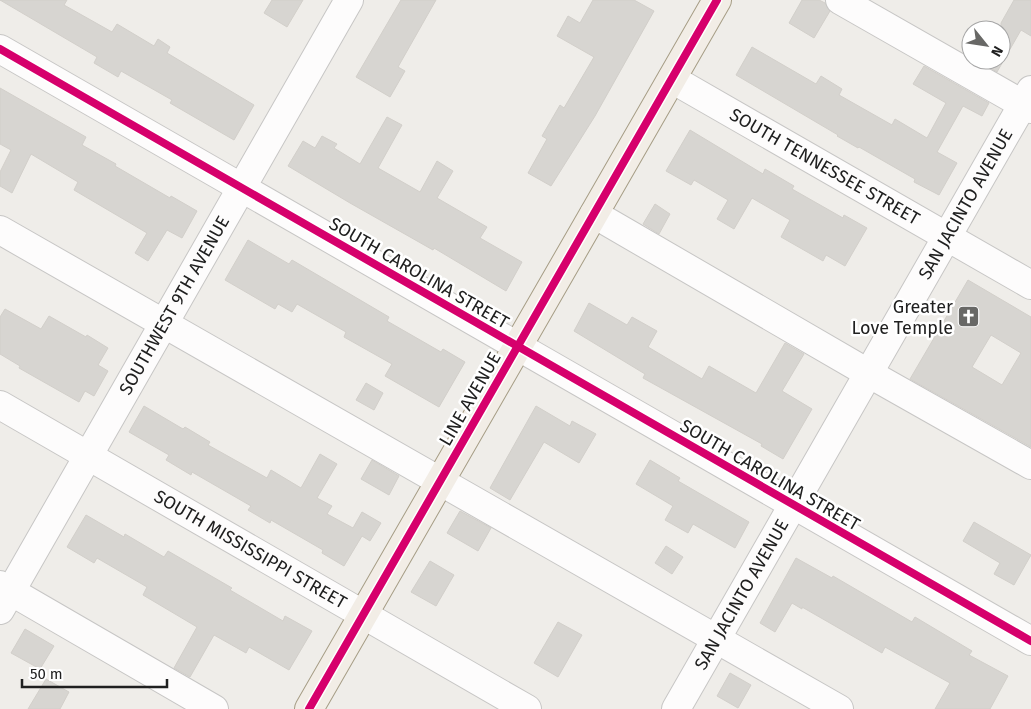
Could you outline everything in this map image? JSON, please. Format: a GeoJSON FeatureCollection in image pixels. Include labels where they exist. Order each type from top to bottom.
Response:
{"type":"FeatureCollection","features":[{"type":"Feature","properties":{"kind":"main road","name":"LINE AVENUE"},"geometry":{"type":"LineString","coordinates":[[309,709],[717,0]]}},
{"type":"Feature","properties":{"kind":"street","name":"SOUTHWEST 9TH AVENUE"},"geometry":{"type":"LineString","coordinates":[[4,596],[87,456],[349,0]]}},
{"type":"Feature","properties":{"kind":"street"},"geometry":{"type":"LineString","coordinates":[[840,0],[1028,101]]}},
{"type":"Feature","properties":{"kind":"street","name":"SOUTH CAROLINA STREET"},"geometry":{"type":"LineString","coordinates":[[0,49],[1031,641]]}},
{"type":"Feature","properties":{"kind":"street","name":"SOUTH TENNESSEE STREET"},"geometry":{"type":"LineString","coordinates":[[672,79],[1031,285]]}},
{"type":"Feature","properties":{"kind":"street","name":"SAN JACINTO AVENUE"},"geometry":{"type":"LineString","coordinates":[[676,709],[946,236],[1028,101]]}},
{"type":"Feature","properties":{"kind":"street"},"geometry":{"type":"LineString","coordinates":[[594,214],[1031,465]]}},
{"type":"Feature","properties":{"kind":"street"},"geometry":{"type":"LineString","coordinates":[[0,230],[839,709]]}},
{"type":"Feature","properties":{"kind":"street","name":"SOUTH MISSISSIPPI STREET"},"geometry":{"type":"LineString","coordinates":[[0,405],[527,709]]}},
{"type":"Feature","properties":{"kind":"street"},"geometry":{"type":"LineString","coordinates":[[4,596],[214,709]]}},
{"type":"Feature","properties":{"kind":"building"},"geometry":{"type":"Polygon","coordinates":[[[0,0],[67,0],[64,5],[112,32],[117,24],[154,46],[158,39],[170,47],[167,53],[254,105],[234,140],[170,103],[172,100],[121,71],[118,77],[94,63],[97,57],[0,0]]]}},
{"type":"Feature","properties":{"kind":"building"},"geometry":{"type":"Polygon","coordinates":[[[272,0],[303,0],[287,27],[264,13],[272,0]]]}},
{"type":"Feature","properties":{"kind":"building"},"geometry":{"type":"Polygon","coordinates":[[[401,0],[436,0],[398,67],[405,71],[390,97],[356,77],[401,0]]]}},
{"type":"Feature","properties":{"kind":"building"},"geometry":{"type":"Polygon","coordinates":[[[593,0],[634,0],[654,11],[595,116],[551,186],[528,173],[547,139],[542,136],[560,105],[564,108],[594,57],[557,36],[568,16],[580,23],[593,0]]]}},
{"type":"Feature","properties":{"kind":"building"},"geometry":{"type":"Polygon","coordinates":[[[802,0],[819,0],[825,3],[830,11],[814,38],[789,23],[802,0]]]}},
{"type":"Feature","properties":{"kind":"building"},"geometry":{"type":"Polygon","coordinates":[[[1014,0],[1031,0],[1031,36],[1021,30],[1011,48],[1011,20],[1003,20],[1014,0]]]}},
{"type":"Feature","properties":{"kind":"building"},"geometry":{"type":"Polygon","coordinates":[[[752,47],[816,84],[821,76],[842,89],[839,95],[892,125],[895,119],[927,138],[946,103],[913,84],[924,66],[989,103],[982,116],[963,106],[937,152],[957,163],[939,195],[914,182],[915,179],[837,136],[736,75],[752,47]]]}},
{"type":"Feature","properties":{"kind":"building"},"geometry":{"type":"Polygon","coordinates":[[[0,88],[86,137],[82,145],[116,164],[115,166],[170,198],[171,196],[197,211],[182,238],[167,230],[148,261],[135,253],[147,233],[74,190],[78,182],[31,154],[12,193],[0,186],[0,172],[11,150],[0,144],[0,88]]]}},
{"type":"Feature","properties":{"kind":"building"},"geometry":{"type":"Polygon","coordinates":[[[387,117],[402,125],[378,168],[420,192],[437,161],[453,171],[437,198],[487,227],[480,238],[522,262],[506,291],[288,166],[303,141],[315,148],[322,136],[337,144],[334,148],[360,164],[387,117]]]}},
{"type":"Feature","properties":{"kind":"building"},"geometry":{"type":"Polygon","coordinates":[[[690,130],[763,174],[765,169],[794,186],[792,189],[843,218],[844,215],[867,228],[845,266],[826,255],[823,261],[781,237],[790,220],[752,198],[734,229],[717,219],[728,200],[694,180],[691,185],[666,171],[690,130]]]}},
{"type":"Feature","properties":{"kind":"building"},"geometry":{"type":"Polygon","coordinates":[[[655,204],[670,214],[659,234],[643,224],[655,204]]]}},
{"type":"Feature","properties":{"kind":"building"},"geometry":{"type":"Polygon","coordinates":[[[248,240],[289,264],[292,260],[389,317],[387,321],[441,352],[443,349],[465,362],[439,407],[385,376],[392,364],[344,337],[346,332],[297,304],[292,312],[278,304],[275,309],[225,280],[248,240]]]}},
{"type":"Feature","properties":{"kind":"building"},"geometry":{"type":"Polygon","coordinates":[[[968,280],[1031,317],[1031,447],[910,379],[968,280]],[[991,335],[972,367],[1002,385],[1021,353],[991,335]]]}},
{"type":"Feature","properties":{"kind":"building"},"geometry":{"type":"Polygon","coordinates":[[[589,303],[627,325],[632,317],[657,331],[648,347],[702,379],[709,366],[756,393],[785,343],[804,354],[782,391],[812,409],[783,459],[761,446],[762,444],[643,378],[645,374],[574,331],[589,303]]]}},
{"type":"Feature","properties":{"kind":"building"},"geometry":{"type":"Polygon","coordinates":[[[5,309],[41,329],[49,316],[108,348],[98,365],[108,371],[94,396],[85,391],[79,402],[19,368],[20,366],[0,354],[0,317],[5,309]]]}},
{"type":"Feature","properties":{"kind":"building"},"geometry":{"type":"Polygon","coordinates":[[[366,383],[383,393],[374,410],[356,400],[366,383]]]}},
{"type":"Feature","properties":{"kind":"building"},"geometry":{"type":"Polygon","coordinates":[[[144,406],[183,429],[185,427],[210,442],[208,445],[267,478],[271,470],[301,488],[320,454],[337,464],[317,498],[332,506],[327,514],[353,528],[362,512],[381,523],[370,541],[362,536],[344,566],[322,553],[323,550],[271,520],[270,523],[248,510],[251,506],[192,472],[191,475],[166,460],[169,455],[129,432],[144,406]]]}},
{"type":"Feature","properties":{"kind":"building"},"geometry":{"type":"Polygon","coordinates":[[[536,406],[570,426],[572,421],[596,434],[579,463],[544,442],[510,500],[490,488],[536,406]]]}},
{"type":"Feature","properties":{"kind":"building"},"geometry":{"type":"Polygon","coordinates":[[[372,460],[399,476],[389,495],[361,479],[372,460]]]}},
{"type":"Feature","properties":{"kind":"building"},"geometry":{"type":"Polygon","coordinates":[[[650,460],[680,478],[678,481],[749,522],[735,548],[693,524],[688,533],[665,520],[673,506],[636,484],[650,460]]]}},
{"type":"Feature","properties":{"kind":"building"},"geometry":{"type":"Polygon","coordinates":[[[460,511],[491,528],[478,551],[447,533],[460,511]]]}},
{"type":"Feature","properties":{"kind":"building"},"geometry":{"type":"Polygon","coordinates":[[[86,515],[124,537],[125,534],[164,557],[168,551],[232,588],[230,590],[283,621],[285,616],[312,631],[289,670],[249,647],[246,653],[214,635],[190,677],[174,668],[197,627],[143,595],[147,587],[97,558],[94,563],[67,547],[86,515]]]}},
{"type":"Feature","properties":{"kind":"building"},"geometry":{"type":"Polygon","coordinates":[[[974,522],[1031,555],[1014,585],[994,574],[1000,563],[963,541],[974,522]]]}},
{"type":"Feature","properties":{"kind":"building"},"geometry":{"type":"Polygon","coordinates":[[[666,546],[683,557],[672,574],[655,563],[666,546]]]}},
{"type":"Feature","properties":{"kind":"building"},"geometry":{"type":"Polygon","coordinates":[[[796,558],[832,578],[833,576],[912,622],[915,617],[972,651],[969,655],[1008,676],[990,709],[935,709],[950,683],[885,647],[882,653],[792,603],[775,632],[760,623],[796,558]]]}},
{"type":"Feature","properties":{"kind":"building"},"geometry":{"type":"Polygon","coordinates":[[[430,561],[454,575],[436,606],[411,592],[430,561]]]}},
{"type":"Feature","properties":{"kind":"building"},"geometry":{"type":"Polygon","coordinates":[[[558,622],[582,635],[558,677],[534,663],[558,622]]]}},
{"type":"Feature","properties":{"kind":"building"},"geometry":{"type":"Polygon","coordinates":[[[25,629],[54,646],[40,669],[11,653],[25,629]]]}},
{"type":"Feature","properties":{"kind":"building"},"geometry":{"type":"Polygon","coordinates":[[[730,673],[751,685],[738,708],[717,696],[730,673]]]}},
{"type":"Feature","properties":{"kind":"building"},"geometry":{"type":"Polygon","coordinates":[[[46,679],[69,692],[60,709],[28,709],[46,679]]]}},
{"type":"Feature","properties":{"kind":"cycle path"},"geometry":{"type":"LineString","coordinates":[[309,709],[717,0]]}},
{"type":"Feature","properties":{"kind":"cycle path"},"geometry":{"type":"LineString","coordinates":[[0,49],[1031,641]]}},
{"type":"Feature","properties":{"kind":"place","name":"Greater Love Temple"},"geometry":{"type":"Point","coordinates":[969,317]}}]}
